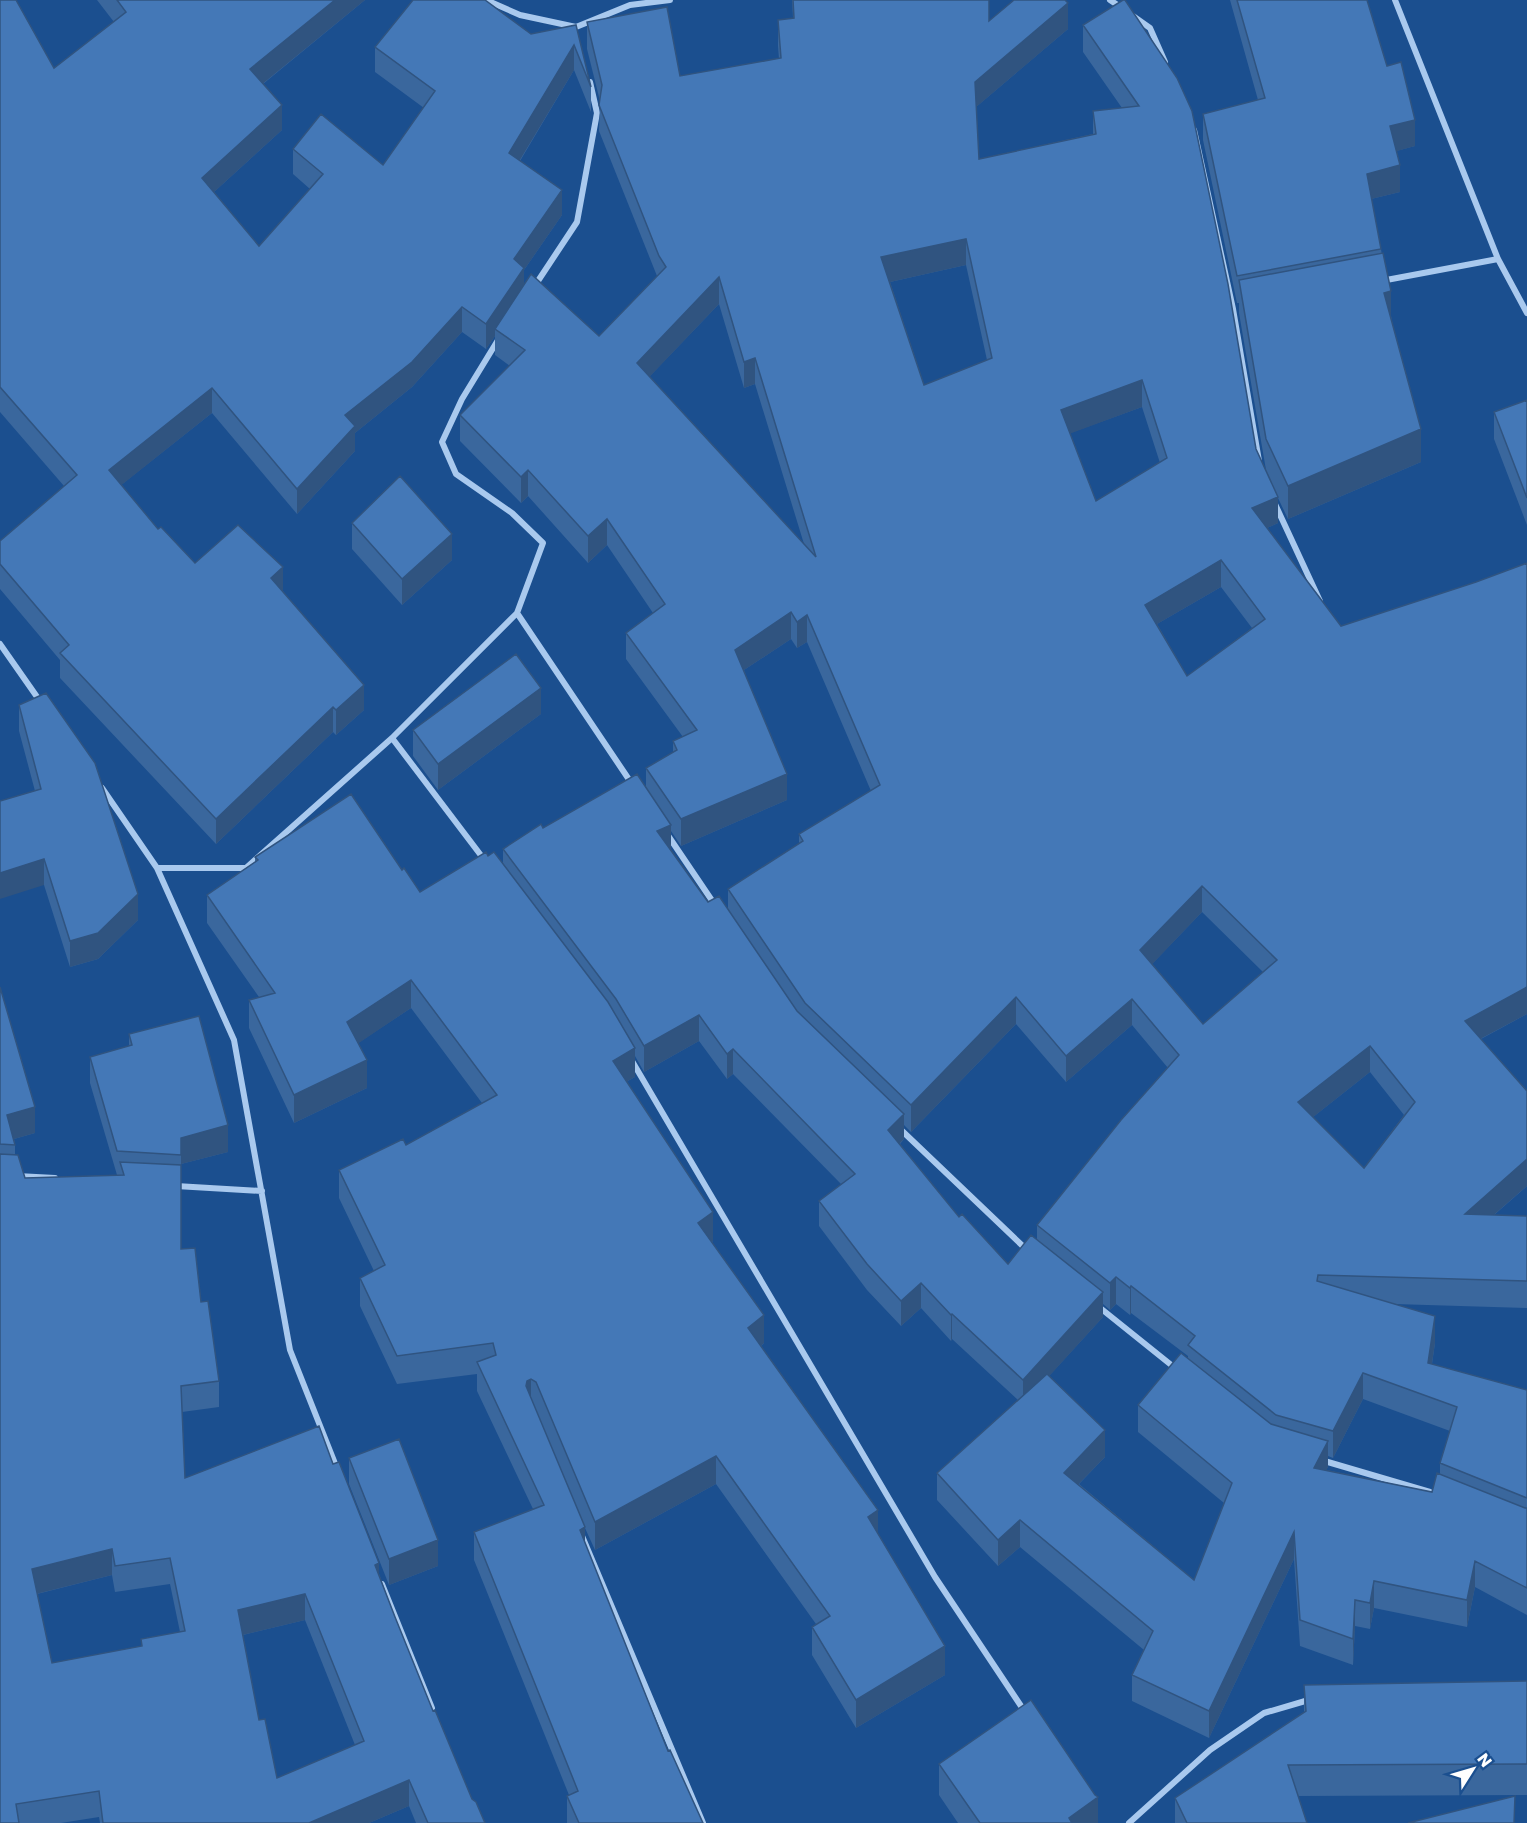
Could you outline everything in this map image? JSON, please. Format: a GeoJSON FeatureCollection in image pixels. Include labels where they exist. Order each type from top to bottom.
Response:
{"type":"FeatureCollection","features":[{"type":"Feature","properties":{"kind":"street"},"geometry":{"type":"LineString","coordinates":[[486,0],[520,15],[576,27],[630,5],[670,0]]}},
{"type":"Feature","properties":{"kind":"street"},"geometry":{"type":"LineString","coordinates":[[1110,0],[1150,28],[1169,71]]}},
{"type":"Feature","properties":{"kind":"street"},"geometry":{"type":"LineString","coordinates":[[1395,0],[1498,259],[1527,312]]}},
{"type":"Feature","properties":{"kind":"street"},"geometry":{"type":"LineString","coordinates":[[576,27],[579,38]]}},
{"type":"Feature","properties":{"kind":"street"},"geometry":{"type":"LineString","coordinates":[[531,292],[577,222],[597,113],[587,70]]}},
{"type":"Feature","properties":{"kind":"street"},"geometry":{"type":"LineString","coordinates":[[1193,126],[1233,309],[1261,474]]}},
{"type":"Feature","properties":{"kind":"street"},"geometry":{"type":"LineString","coordinates":[[1371,283],[1498,259]]}},
{"type":"Feature","properties":{"kind":"street"},"geometry":{"type":"LineString","coordinates":[[1233,309],[1245,307]]}},
{"type":"Feature","properties":{"kind":"street"},"geometry":{"type":"LineString","coordinates":[[157,868],[246,867],[392,738],[517,613],[543,543],[512,513],[456,474],[442,442],[462,399],[504,332]]}},
{"type":"Feature","properties":{"kind":"street"},"geometry":{"type":"LineString","coordinates":[[1271,495],[1324,610]]}},
{"type":"Feature","properties":{"kind":"street"},"geometry":{"type":"LineString","coordinates":[[517,613],[636,789]]}},
{"type":"Feature","properties":{"kind":"street"},"geometry":{"type":"LineString","coordinates":[[0,644],[48,712]]}},
{"type":"Feature","properties":{"kind":"street"},"geometry":{"type":"LineString","coordinates":[[392,738],[491,869]]}},
{"type":"Feature","properties":{"kind":"street"},"geometry":{"type":"LineString","coordinates":[[96,780],[157,868],[234,1040],[290,1350],[342,1482]]}},
{"type":"Feature","properties":{"kind":"street"},"geometry":{"type":"LineString","coordinates":[[662,828],[722,915]]}},
{"type":"Feature","properties":{"kind":"street"},"geometry":{"type":"LineString","coordinates":[[630,1058],[935,1577],[1027,1715]]}},
{"type":"Feature","properties":{"kind":"street"},"geometry":{"type":"LineString","coordinates":[[895,1124],[1034,1255]]}},
{"type":"Feature","properties":{"kind":"street"},"geometry":{"type":"LineString","coordinates":[[12,1175],[60,1178]]}},
{"type":"Feature","properties":{"kind":"street"},"geometry":{"type":"LineString","coordinates":[[167,1185],[262,1191]]}},
{"type":"Feature","properties":{"kind":"street"},"geometry":{"type":"LineString","coordinates":[[1089,1299],[1181,1373]]}},
{"type":"Feature","properties":{"kind":"street"},"geometry":{"type":"LineString","coordinates":[[1318,1459],[1438,1494]]}},
{"type":"Feature","properties":{"kind":"street"},"geometry":{"type":"LineString","coordinates":[[580,1531],[703,1823]]}},
{"type":"Feature","properties":{"kind":"street"},"geometry":{"type":"LineString","coordinates":[[381,1581],[434,1713]]}},
{"type":"Feature","properties":{"kind":"street"},"geometry":{"type":"LineString","coordinates":[[1129,1823],[1209,1750],[1246,1725],[1264,1713],[1316,1698]]}},
{"type":"Feature","properties":{"kind":"building"},"geometry":{"type":"Polygon","coordinates":[[[0,0],[16,0],[54,68],[126,12],[117,0],[335,0],[250,69],[282,105],[202,178],[259,246],[323,174],[293,149],[321,114],[383,165],[435,91],[375,47],[413,0],[485,0],[531,34],[576,25],[591,87],[574,45],[509,153],[562,190],[514,259],[524,268],[486,324],[462,307],[412,362],[345,415],[355,426],[297,489],[212,388],[109,470],[158,529],[161,527],[195,563],[238,525],[283,567],[271,578],[364,685],[336,710],[333,707],[216,819],[60,653],[69,645],[0,564],[0,541],[77,475],[0,387],[0,0]]]}},
{"type":"Feature","properties":{"kind":"building"},"geometry":{"type":"Polygon","coordinates":[[[793,0],[989,0],[989,21],[1014,0],[1065,0],[1068,3],[975,82],[979,159],[1096,134],[1093,111],[1139,106],[1083,25],[1125,0],[1177,78],[1192,111],[1228,284],[1256,449],[1278,497],[1252,508],[1341,626],[1527,563],[1527,987],[1465,1021],[1527,1091],[1527,1159],[1465,1214],[1527,1216],[1527,1281],[1318,1275],[1317,1281],[1435,1316],[1428,1363],[1527,1390],[1527,1498],[1440,1463],[1457,1407],[1363,1373],[1333,1431],[1276,1415],[1188,1345],[1195,1336],[1131,1286],[1130,1288],[1116,1277],[1110,1283],[1037,1225],[1121,1120],[1179,1055],[1132,999],[1066,1056],[1016,997],[911,1105],[805,1003],[728,889],[803,841],[799,834],[880,785],[807,615],[797,622],[791,612],[735,650],[787,774],[681,819],[646,768],[677,750],[673,741],[697,730],[626,633],[665,604],[607,519],[588,536],[528,470],[521,477],[460,415],[525,350],[495,329],[531,274],[599,336],[666,267],[659,256],[599,105],[602,85],[587,22],[667,7],[680,76],[781,58],[778,20],[794,18],[793,0]],[[966,239],[881,257],[924,385],[992,358],[966,239]],[[719,277],[637,363],[816,557],[755,358],[744,362],[719,277]],[[1142,380],[1061,410],[1096,501],[1167,458],[1142,380]],[[1221,560],[1145,605],[1187,676],[1265,619],[1221,560]],[[1202,886],[1140,950],[1203,1024],[1277,960],[1202,886]],[[1370,1046],[1298,1102],[1364,1168],[1415,1102],[1370,1046]]]}},
{"type":"Feature","properties":{"kind":"building"},"geometry":{"type":"Polygon","coordinates":[[[1237,0],[1367,0],[1387,66],[1401,62],[1415,120],[1390,126],[1400,165],[1367,174],[1381,249],[1237,276],[1203,114],[1265,98],[1237,0]]]}},
{"type":"Feature","properties":{"kind":"building"},"geometry":{"type":"Polygon","coordinates":[[[1383,253],[1391,291],[1384,293],[1421,429],[1288,486],[1266,439],[1239,280],[1383,253]]]}},
{"type":"Feature","properties":{"kind":"building"},"geometry":{"type":"Polygon","coordinates":[[[1527,400],[1527,498],[1494,412],[1527,400]]]}},
{"type":"Feature","properties":{"kind":"building"},"geometry":{"type":"Polygon","coordinates":[[[400,476],[452,534],[402,579],[352,523],[400,476]]]}},
{"type":"Feature","properties":{"kind":"building"},"geometry":{"type":"Polygon","coordinates":[[[516,654],[541,688],[438,764],[413,730],[516,654]]]}},
{"type":"Feature","properties":{"kind":"building"},"geometry":{"type":"Polygon","coordinates":[[[46,693],[95,763],[138,894],[98,933],[70,941],[44,859],[0,873],[0,801],[41,789],[19,705],[46,693]]]}},
{"type":"Feature","properties":{"kind":"building"},"geometry":{"type":"Polygon","coordinates":[[[637,774],[671,825],[657,831],[708,902],[719,896],[797,1011],[904,1114],[888,1130],[959,1217],[962,1214],[1008,1264],[1031,1235],[1103,1292],[1023,1380],[951,1315],[921,1283],[901,1301],[867,1264],[819,1201],[855,1174],[733,1049],[727,1054],[699,1015],[644,1046],[616,999],[503,849],[541,824],[543,828],[637,774]]]}},
{"type":"Feature","properties":{"kind":"building"},"geometry":{"type":"Polygon","coordinates":[[[351,794],[402,870],[404,868],[420,892],[486,852],[488,856],[494,852],[608,1002],[635,1048],[613,1061],[713,1212],[698,1223],[764,1315],[748,1328],[878,1510],[868,1517],[945,1646],[856,1700],[812,1627],[830,1616],[716,1456],[595,1522],[536,1382],[531,1379],[527,1381],[526,1386],[585,1527],[580,1530],[668,1751],[670,1750],[703,1823],[579,1823],[567,1796],[578,1791],[474,1532],[544,1505],[477,1362],[496,1355],[493,1343],[397,1356],[360,1278],[385,1265],[339,1170],[403,1139],[406,1145],[497,1095],[411,980],[347,1022],[367,1060],[294,1095],[249,1000],[275,993],[207,895],[258,860],[255,857],[351,794]]]}},
{"type":"Feature","properties":{"kind":"building"},"geometry":{"type":"Polygon","coordinates":[[[0,987],[35,1107],[7,1115],[15,1145],[0,1144],[0,987]]]}},
{"type":"Feature","properties":{"kind":"building"},"geometry":{"type":"Polygon","coordinates":[[[199,1016],[228,1125],[181,1138],[181,1155],[117,1151],[90,1057],[132,1045],[129,1034],[199,1016]]]}},
{"type":"Feature","properties":{"kind":"building"},"geometry":{"type":"Polygon","coordinates":[[[0,1154],[18,1155],[25,1178],[124,1175],[120,1162],[181,1165],[181,1249],[195,1248],[201,1302],[208,1301],[219,1381],[181,1386],[185,1478],[319,1426],[333,1464],[339,1462],[379,1563],[375,1565],[433,1711],[435,1710],[472,1799],[476,1802],[485,1823],[428,1823],[409,1780],[309,1823],[103,1823],[99,1791],[16,1804],[19,1823],[0,1823],[0,1154]],[[112,1549],[32,1569],[52,1663],[142,1646],[141,1639],[185,1631],[170,1558],[115,1566],[112,1549]],[[305,1594],[238,1610],[259,1720],[265,1719],[277,1778],[364,1741],[305,1594]]]}},
{"type":"Feature","properties":{"kind":"building"},"geometry":{"type":"Polygon","coordinates":[[[1181,1353],[1271,1424],[1328,1441],[1314,1468],[1432,1492],[1437,1473],[1527,1508],[1527,1588],[1475,1561],[1467,1600],[1374,1581],[1370,1603],[1355,1600],[1353,1639],[1300,1620],[1294,1532],[1209,1711],[1132,1675],[1153,1631],[1020,1520],[998,1540],[937,1473],[1047,1374],[1105,1430],[1064,1473],[1194,1580],[1232,1483],[1138,1405],[1181,1353]]]}},
{"type":"Feature","properties":{"kind":"building"},"geometry":{"type":"Polygon","coordinates":[[[399,1439],[438,1540],[389,1559],[349,1458],[399,1439]]]}},
{"type":"Feature","properties":{"kind":"building"},"geometry":{"type":"Polygon","coordinates":[[[1527,1681],[1527,1764],[1288,1765],[1307,1823],[1187,1823],[1175,1798],[1306,1711],[1304,1685],[1527,1681]]]}},
{"type":"Feature","properties":{"kind":"building"},"geometry":{"type":"Polygon","coordinates":[[[1031,1700],[1098,1797],[1069,1818],[1072,1823],[980,1823],[939,1764],[1031,1700]]]}},
{"type":"Feature","properties":{"kind":"building"},"geometry":{"type":"Polygon","coordinates":[[[1515,1796],[1514,1823],[1408,1823],[1515,1796]]]}}]}
